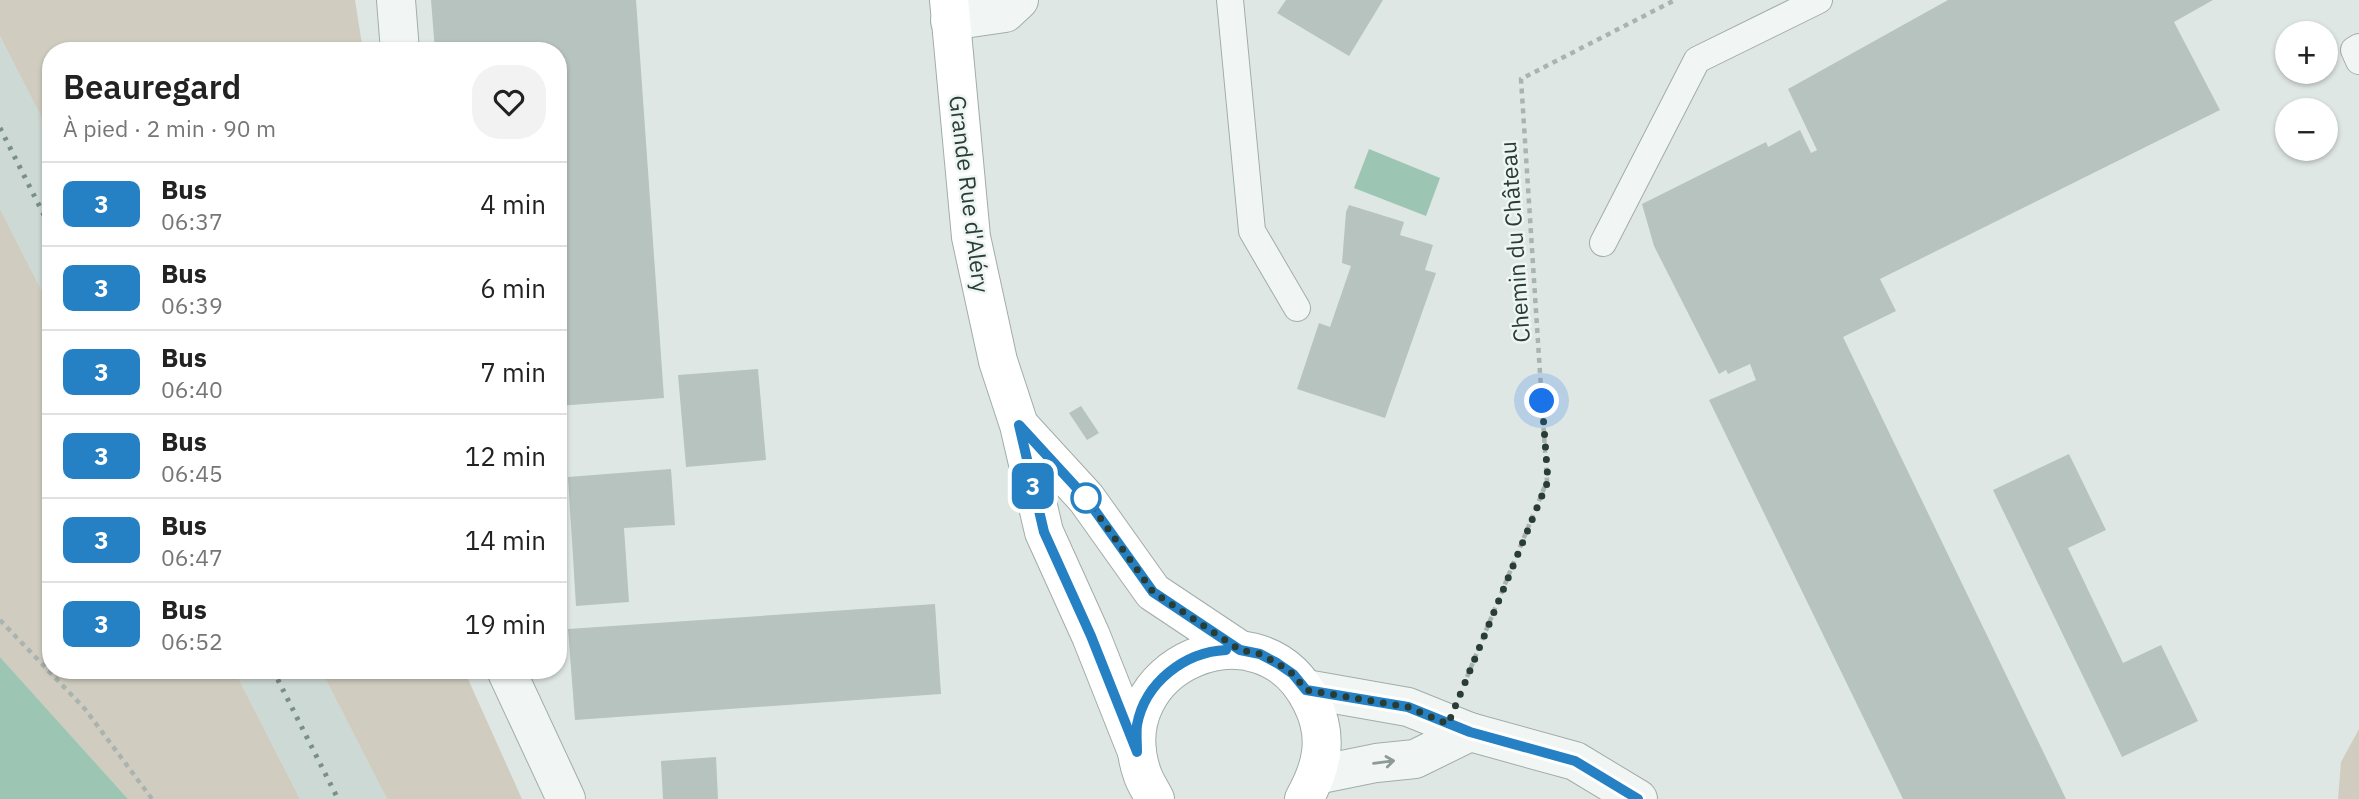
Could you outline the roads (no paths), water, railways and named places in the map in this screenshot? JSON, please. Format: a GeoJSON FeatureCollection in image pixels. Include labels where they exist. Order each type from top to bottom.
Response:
{"type":"FeatureCollection","features":[{"type":"Feature","properties":{"kind":"street"},"geometry":{"type":"LineString","coordinates":[[396,0],[399,42]]}},
{"type":"Feature","properties":{"kind":"street"},"geometry":{"type":"LineString","coordinates":[[950,10],[1005,13],[1019,0]]}},
{"type":"Feature","properties":{"kind":"street","name":"Grande Rue d'Aléry"},"geometry":{"type":"LineString","coordinates":[[950,10],[971,237],[998,361],[1019,425],[1044,532],[1091,636],[1137,752],[1143,776],[1156,799]]}},
{"type":"Feature","properties":{"kind":"street","name":"Grande Rue d'Aléry"},"geometry":{"type":"LineString","coordinates":[[1019,425],[1086,498],[1153,592],[1240,650]]}},
{"type":"Feature","properties":{"kind":"street"},"geometry":{"type":"LineString","coordinates":[[1137,752],[1138,724],[1147,698],[1164,676],[1186,660],[1212,651],[1240,650],[1260,654],[1293,674],[1306,690],[1319,716],[1322,746],[1307,793]]}},
{"type":"Feature","properties":{"kind":"street"},"geometry":{"type":"LineString","coordinates":[[510,679],[566,799]]}},
{"type":"Feature","properties":{"kind":"street"},"geometry":{"type":"LineString","coordinates":[[1306,690],[1408,707],[1459,728],[1575,761],[1638,799]]}},
{"type":"Feature","properties":{"kind":"street"},"geometry":{"type":"LineString","coordinates":[[1307,793],[1376,763],[1415,759],[1459,728]]}},
{"type":"Feature","properties":{"kind":"lane"},"geometry":{"type":"LineString","coordinates":[[1230,0],[1252,231],[1297,308]]}},
{"type":"Feature","properties":{"kind":"lane"},"geometry":{"type":"LineString","coordinates":[[1603,243],[1697,60],[1819,0]]}},
{"type":"Feature","properties":{"kind":"lane"},"geometry":{"type":"LineString","coordinates":[[2359,47],[2354,50],[2359,61]]}},
{"type":"Feature","properties":{"kind":"railway"},"geometry":{"type":"LineString","coordinates":[[0,128],[42,211]]}},
{"type":"Feature","properties":{"kind":"railway"},"geometry":{"type":"LineString","coordinates":[[278,679],[338,799]]}}]}
